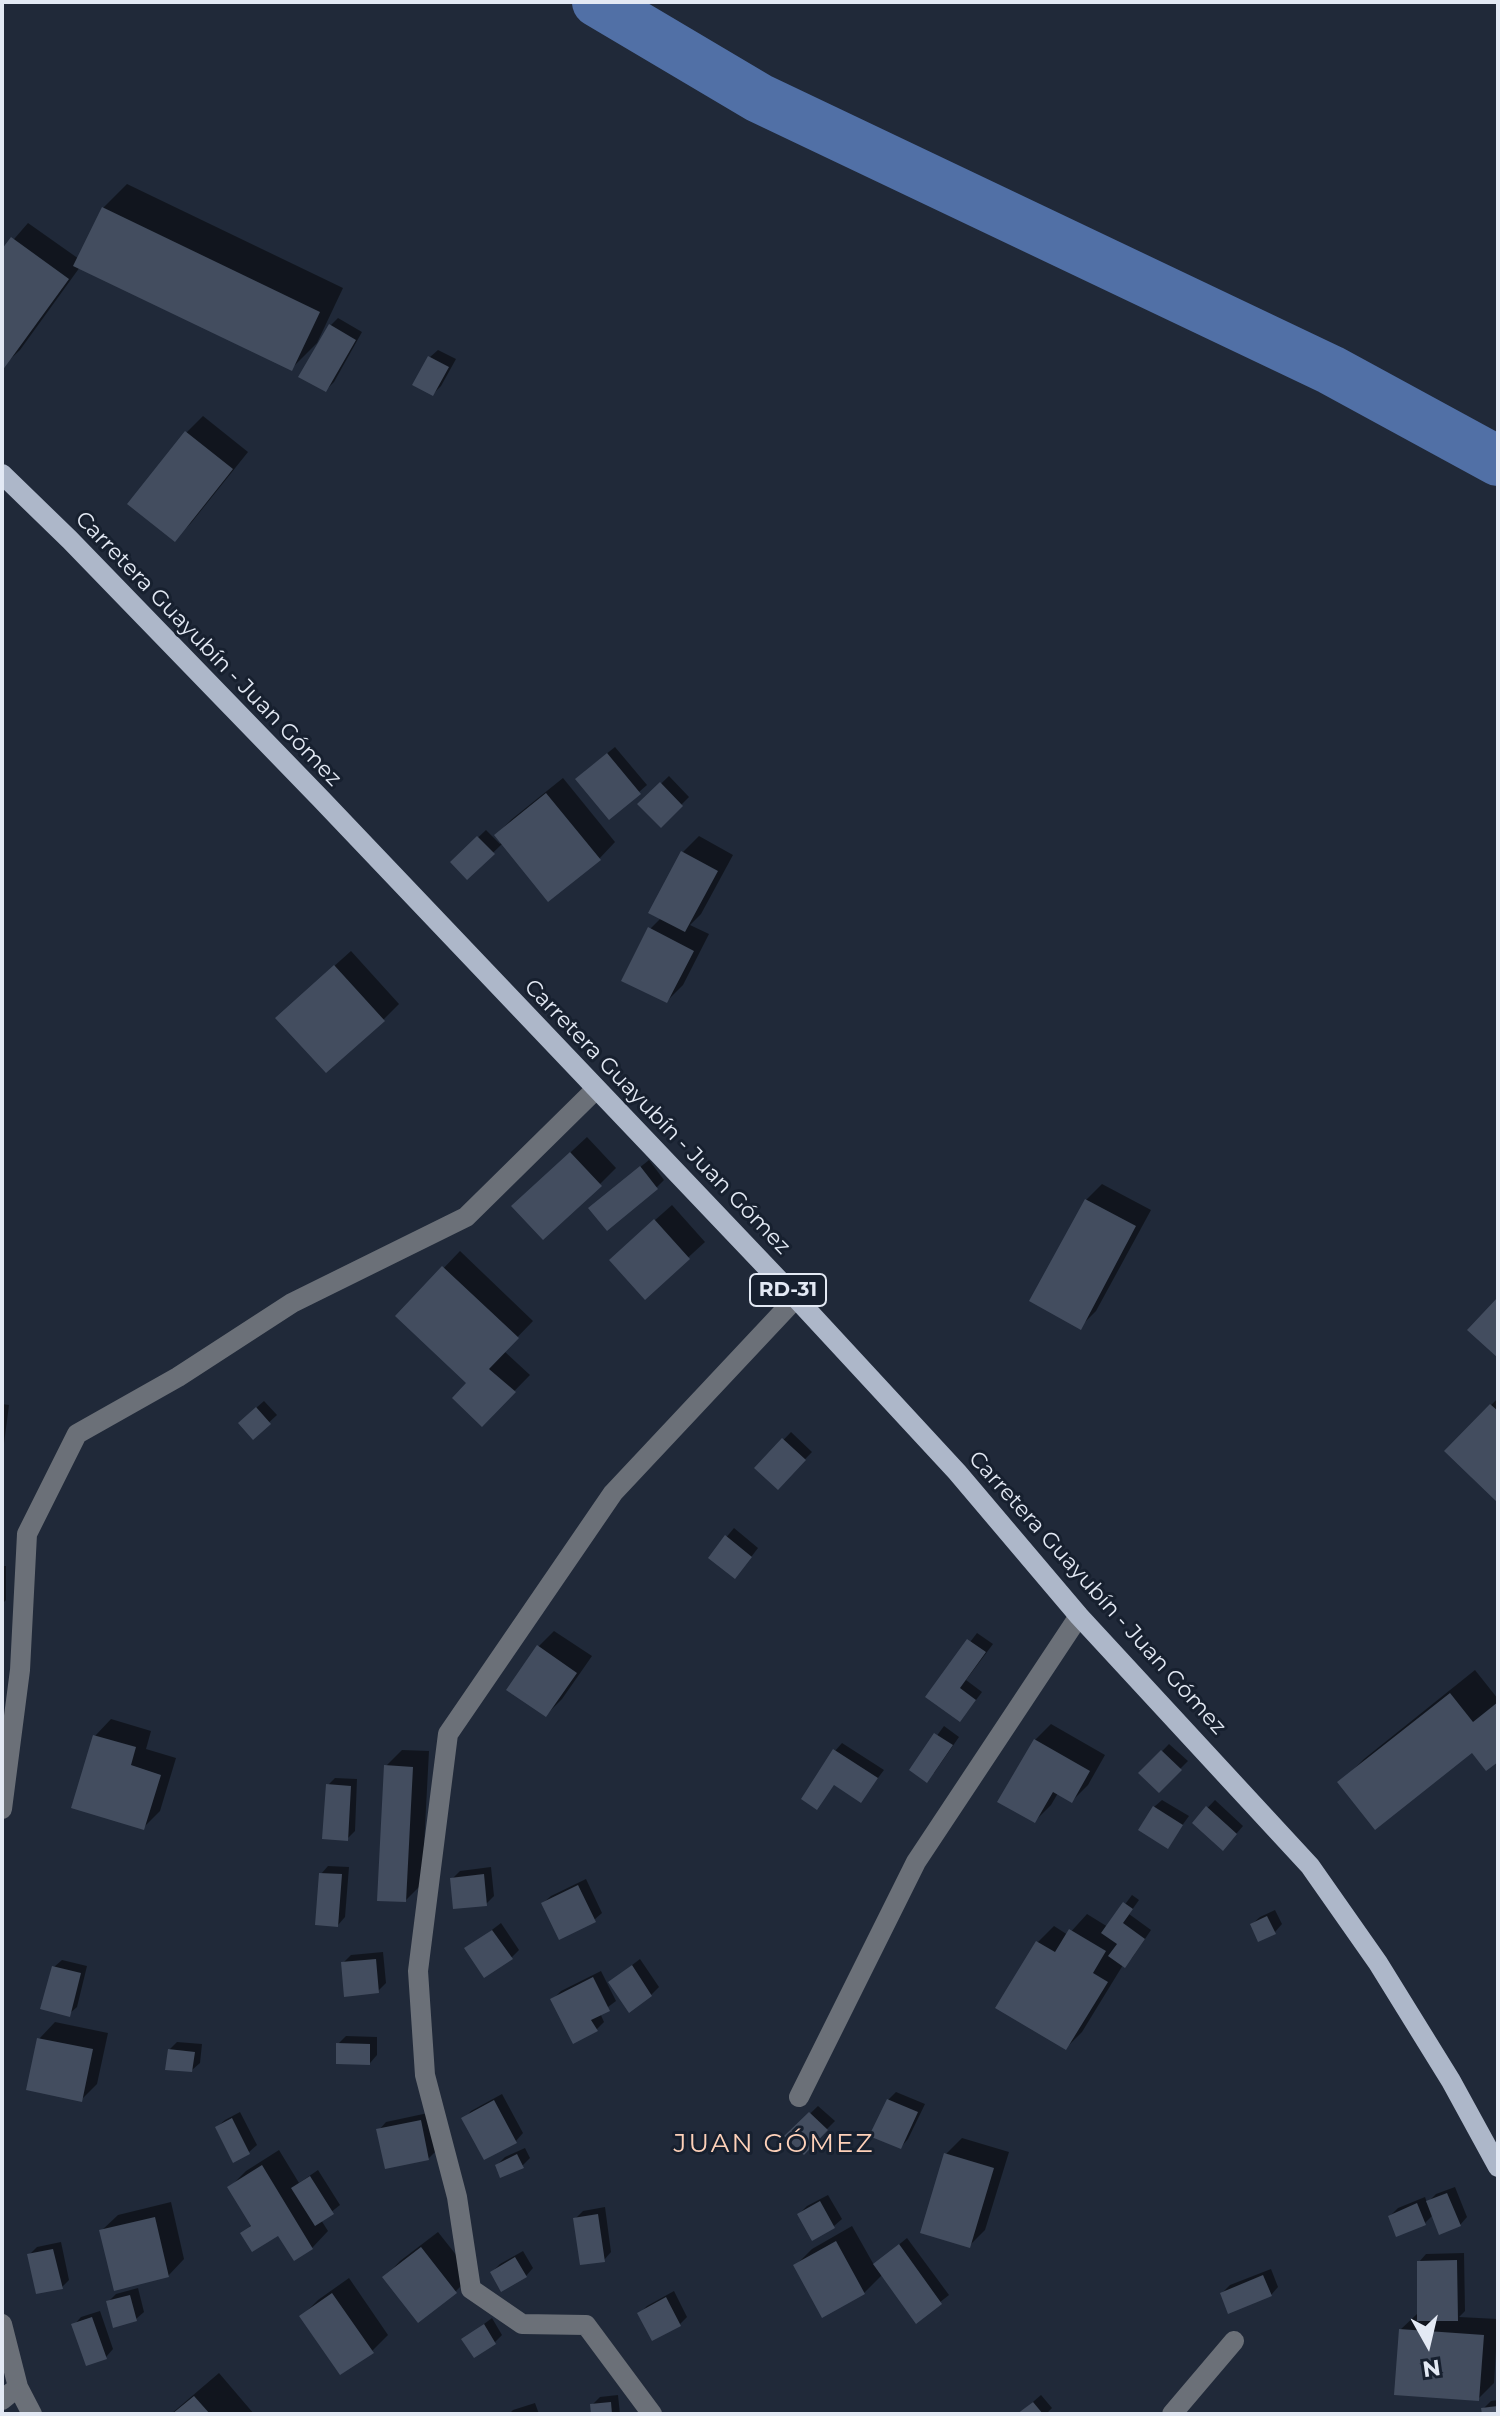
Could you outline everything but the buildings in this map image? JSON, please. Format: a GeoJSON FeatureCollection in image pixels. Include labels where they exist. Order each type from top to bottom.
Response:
{"type":"FeatureCollection","features":[{"type":"Feature","properties":{"kind":"main road","name":"Carretera Guayubín - Juan Gómez"},"geometry":{"type":"LineString","coordinates":[[2,474],[311,788],[796,1298],[957,1472],[1079,1616],[1310,1866],[1378,1963],[1451,2081],[1498,2167]]}},
{"type":"Feature","properties":{"kind":"street"},"geometry":{"type":"LineString","coordinates":[[2,1809],[20,1670],[27,1534],[77,1434],[178,1377],[292,1303],[466,1217],[596,1089]]}},
{"type":"Feature","properties":{"kind":"street"},"geometry":{"type":"LineString","coordinates":[[652,2414],[586,2325],[522,2324],[471,2289],[457,2197],[425,2075],[418,1971],[421,1941],[448,1734],[613,1493],[796,1298]]}},
{"type":"Feature","properties":{"kind":"street"},"geometry":{"type":"LineString","coordinates":[[799,2097],[916,1862],[1079,1616]]}},
{"type":"Feature","properties":{"kind":"street"},"geometry":{"type":"LineString","coordinates":[[2,2324],[10,2393],[32,2414]]}},
{"type":"Feature","properties":{"kind":"street"},"geometry":{"type":"LineString","coordinates":[[1172,2414],[1234,2341]]}},
{"type":"Feature","properties":{"kind":"waterway"},"geometry":{"type":"LineString","coordinates":[[597,2],[759,98],[1331,370],[1498,461]]}},
{"type":"Feature","properties":{"kind":"district","name":"JUAN GÓMEZ"},"geometry":{"type":"Point","coordinates":[774,2144]}}]}
